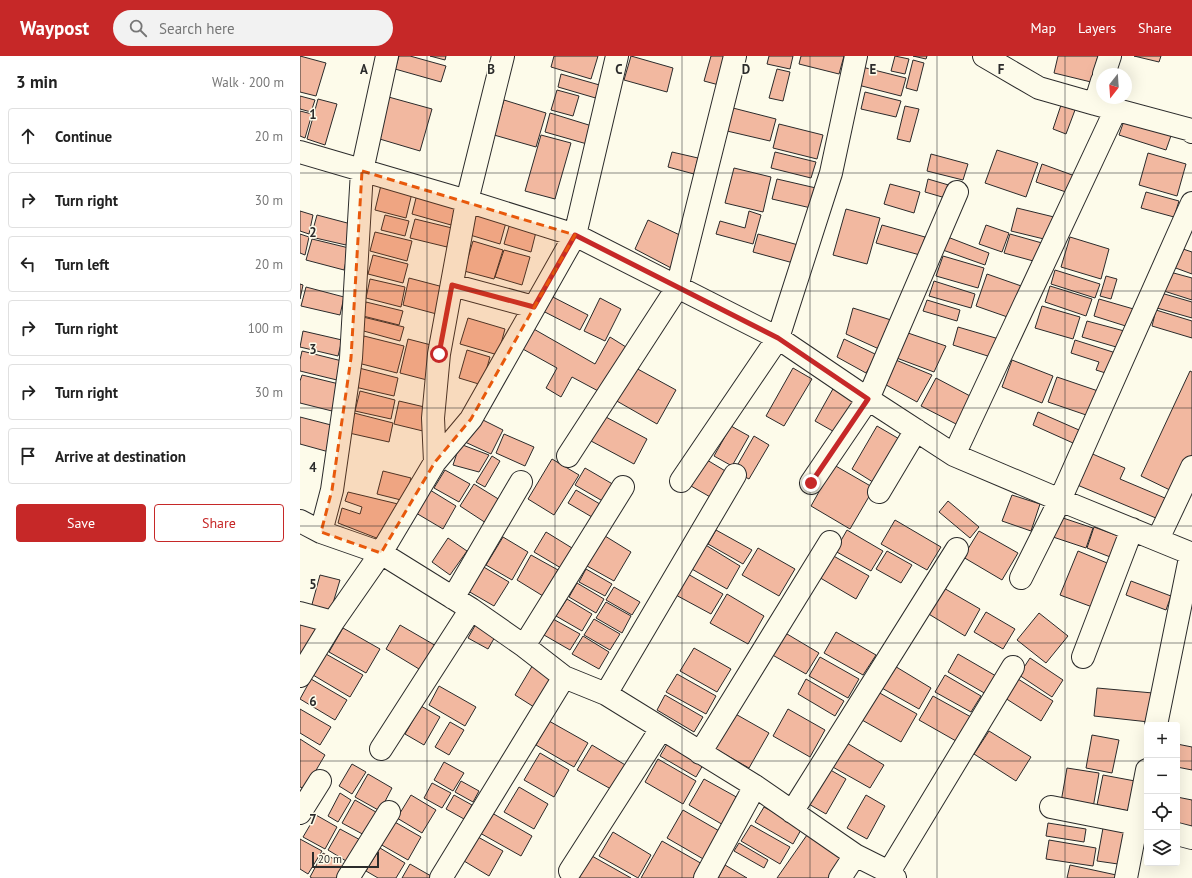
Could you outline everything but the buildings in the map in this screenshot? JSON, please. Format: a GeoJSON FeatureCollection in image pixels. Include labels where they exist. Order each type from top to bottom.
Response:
{"type":"FeatureCollection","features":[{"type":"Feature","properties":{"kind":"street"},"geometry":{"type":"LineString","coordinates":[[321,532],[332,490],[351,358],[362,171],[387,56]]}},
{"type":"Feature","properties":{"kind":"street"},"geometry":{"type":"LineString","coordinates":[[435,462],[433,418],[439,354],[467,201],[503,56]]}},
{"type":"Feature","properties":{"kind":"street"},"geometry":{"type":"LineString","coordinates":[[300,676],[333,622],[381,553],[435,462],[471,419],[575,235],[617,56]]}},
{"type":"Feature","properties":{"kind":"street"},"geometry":{"type":"LineString","coordinates":[[568,456],[677,288],[735,56]]}},
{"type":"Feature","properties":{"kind":"street"},"geometry":{"type":"LineString","coordinates":[[681,481],[778,338],[831,173],[856,56]]}},
{"type":"Feature","properties":{"kind":"street"},"geometry":{"type":"LineString","coordinates":[[984,56],[1039,88],[1192,129]]}},
{"type":"Feature","properties":{"kind":"street"},"geometry":{"type":"LineString","coordinates":[[1106,68],[1110,56]]}},
{"type":"Feature","properties":{"kind":"street"},"geometry":{"type":"LineString","coordinates":[[954,455],[1116,109]]}},
{"type":"Feature","properties":{"kind":"street"},"geometry":{"type":"LineString","coordinates":[[300,152],[467,201],[575,235],[778,338],[954,455],[1191,554],[1157,722]]}},
{"type":"Feature","properties":{"kind":"street"},"geometry":{"type":"LineString","coordinates":[[811,483],[868,399],[958,192]]}},
{"type":"Feature","properties":{"kind":"street"},"geometry":{"type":"LineString","coordinates":[[1021,578],[1060,500],[1192,203]]}},
{"type":"Feature","properties":{"kind":"street"},"geometry":{"type":"LineString","coordinates":[[452,285],[534,307]]}},
{"type":"Feature","properties":{"kind":"street"},"geometry":{"type":"LineString","coordinates":[[879,492],[916,430]]}},
{"type":"Feature","properties":{"kind":"street"},"geometry":{"type":"LineString","coordinates":[[1158,539],[1192,467]]}},
{"type":"Feature","properties":{"kind":"street"},"geometry":{"type":"LineString","coordinates":[[606,694],[735,475]]}},
{"type":"Feature","properties":{"kind":"street"},"geometry":{"type":"LineString","coordinates":[[453,598],[521,482]]}},
{"type":"Feature","properties":{"kind":"street"},"geometry":{"type":"LineString","coordinates":[[524,646],[623,487]]}},
{"type":"Feature","properties":{"kind":"street"},"geometry":{"type":"LineString","coordinates":[[300,521],[321,532],[381,553],[471,609],[524,646],[564,677],[606,694],[755,786],[855,855],[892,875],[1013,667]]}},
{"type":"Feature","properties":{"kind":"street"},"geometry":{"type":"LineString","coordinates":[[1083,657],[1132,529]]}},
{"type":"Feature","properties":{"kind":"street"},"geometry":{"type":"LineString","coordinates":[[700,753],[830,542]]}},
{"type":"Feature","properties":{"kind":"street"},"geometry":{"type":"LineString","coordinates":[[792,812],[957,549]]}},
{"type":"Feature","properties":{"kind":"street"},"geometry":{"type":"LineString","coordinates":[[381,749],[471,609]]}},
{"type":"Feature","properties":{"kind":"street"},"geometry":{"type":"LineString","coordinates":[[300,613],[333,622]]}},
{"type":"Feature","properties":{"kind":"street"},"geometry":{"type":"LineString","coordinates":[[441,878],[564,677]]}},
{"type":"Feature","properties":{"kind":"street"},"geometry":{"type":"LineString","coordinates":[[570,871],[661,729]]}},
{"type":"Feature","properties":{"kind":"street"},"geometry":{"type":"LineString","coordinates":[[300,813],[320,782]]}},
{"type":"Feature","properties":{"kind":"street"},"geometry":{"type":"LineString","coordinates":[[705,878],[755,786]]}},
{"type":"Feature","properties":{"kind":"street"},"geometry":{"type":"LineString","coordinates":[[1126,878],[1142,824],[1145,794]]}},
{"type":"Feature","properties":{"kind":"street"},"geometry":{"type":"LineString","coordinates":[[1051,807],[1142,824]]}},
{"type":"Feature","properties":{"kind":"street"},"geometry":{"type":"LineString","coordinates":[[348,878],[389,812]]}},
{"type":"Feature","properties":{"kind":"street"},"geometry":{"type":"LineString","coordinates":[[1180,835],[1192,838]]}},
{"type":"Feature","properties":{"kind":"street"},"geometry":{"type":"LineString","coordinates":[[840,878],[855,855]]}},
{"type":"Feature","properties":{"kind":"highlighted area"},"geometry":{"type":"Polygon","coordinates":[[[362,171],[575,235],[471,419],[435,462],[381,553],[321,532],[332,490],[351,358],[362,171]]]}},
{"type":"Feature","properties":{"kind":"route"},"geometry":{"type":"LineString","coordinates":[[439,354],[452,285],[534,307],[575,235],[778,338],[868,399],[811,483]]}}]}
